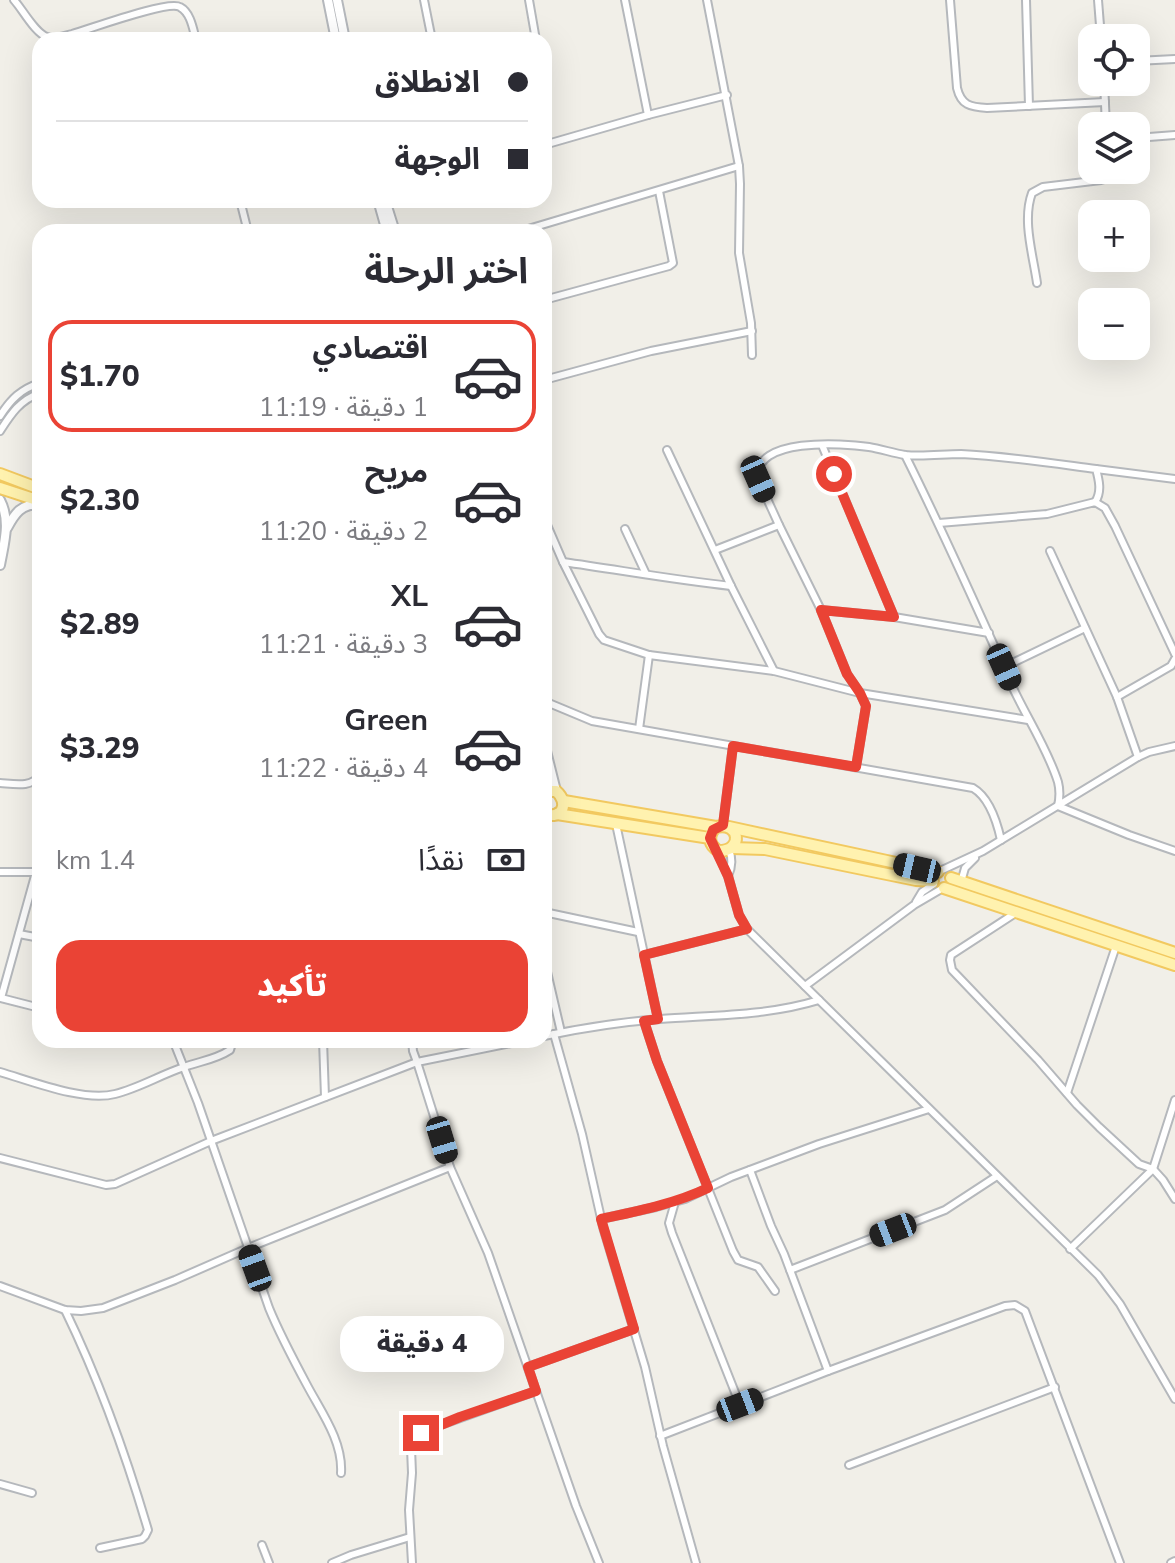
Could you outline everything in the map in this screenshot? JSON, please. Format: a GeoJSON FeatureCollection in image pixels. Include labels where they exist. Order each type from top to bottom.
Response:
{"type":"FeatureCollection","features":[{"type":"Feature","properties":{"kind":"main road"},"geometry":{"type":"LineString","coordinates":[[0,474],[32,486]]}},
{"type":"Feature","properties":{"kind":"main road"},"geometry":{"type":"LineString","coordinates":[[0,488],[32,499]]}},
{"type":"Feature","properties":{"kind":"main road"},"geometry":{"type":"LineString","coordinates":[[552,794],[564,801],[723,826],[943,881],[1175,953]]}},
{"type":"Feature","properties":{"kind":"main road"},"geometry":{"type":"LineString","coordinates":[[552,813],[563,809],[564,801]]}},
{"type":"Feature","properties":{"kind":"main road"},"geometry":{"type":"LineString","coordinates":[[552,814],[710,838]]}},
{"type":"Feature","properties":{"kind":"main road"},"geometry":{"type":"LineString","coordinates":[[731,849],[735,832],[723,826],[713,830],[710,838],[717,851],[765,849],[916,880],[943,881],[1017,912],[1175,965]]}},
{"type":"Feature","properties":{"kind":"street"},"geometry":{"type":"LineString","coordinates":[[14,0],[39,32]]}},
{"type":"Feature","properties":{"kind":"street"},"geometry":{"type":"LineString","coordinates":[[22,0],[25,11]]}},
{"type":"Feature","properties":{"kind":"street"},"geometry":{"type":"LineString","coordinates":[[328,0],[334,32]]}},
{"type":"Feature","properties":{"kind":"street"},"geometry":{"type":"LineString","coordinates":[[337,0],[343,32]]}},
{"type":"Feature","properties":{"kind":"street"},"geometry":{"type":"LineString","coordinates":[[424,0],[430,32]]}},
{"type":"Feature","properties":{"kind":"street"},"geometry":{"type":"LineString","coordinates":[[529,0],[535,32]]}},
{"type":"Feature","properties":{"kind":"street"},"geometry":{"type":"LineString","coordinates":[[625,0],[648,115]]}},
{"type":"Feature","properties":{"kind":"street"},"geometry":{"type":"LineString","coordinates":[[707,0],[739,166],[739,253],[752,331],[752,355]]}},
{"type":"Feature","properties":{"kind":"street"},"geometry":{"type":"LineString","coordinates":[[950,0],[957,88],[963,103],[970,107],[987,108],[1105,102]]}},
{"type":"Feature","properties":{"kind":"street"},"geometry":{"type":"LineString","coordinates":[[1026,0],[1029,106]]}},
{"type":"Feature","properties":{"kind":"street"},"geometry":{"type":"LineString","coordinates":[[1098,0],[1100,24]]}},
{"type":"Feature","properties":{"kind":"street"},"geometry":{"type":"LineString","coordinates":[[78,32],[175,5],[186,12],[194,32]]}},
{"type":"Feature","properties":{"kind":"street"},"geometry":{"type":"LineString","coordinates":[[1150,60],[1175,59]]}},
{"type":"Feature","properties":{"kind":"street"},"geometry":{"type":"LineString","coordinates":[[552,143],[727,95]]}},
{"type":"Feature","properties":{"kind":"street"},"geometry":{"type":"LineString","coordinates":[[1105,96],[1105,112]]}},
{"type":"Feature","properties":{"kind":"street"},"geometry":{"type":"LineString","coordinates":[[1150,137],[1175,135]]}},
{"type":"Feature","properties":{"kind":"street"},"geometry":{"type":"LineString","coordinates":[[546,224],[739,166]]}},
{"type":"Feature","properties":{"kind":"street"},"geometry":{"type":"LineString","coordinates":[[1037,283],[1029,229],[1028,210],[1032,193],[1043,187],[1078,182]]}},
{"type":"Feature","properties":{"kind":"street"},"geometry":{"type":"LineString","coordinates":[[552,298],[673,263],[659,191]]}},
{"type":"Feature","properties":{"kind":"street"},"geometry":{"type":"LineString","coordinates":[[552,378],[651,351],[752,331]]}},
{"type":"Feature","properties":{"kind":"street"},"geometry":{"type":"LineString","coordinates":[[0,416],[14,396],[32,386]]}},
{"type":"Feature","properties":{"kind":"street"},"geometry":{"type":"LineString","coordinates":[[0,431],[19,404],[32,396]]}},
{"type":"Feature","properties":{"kind":"street"},"geometry":{"type":"LineString","coordinates":[[856,767],[866,706],[847,674],[821,610],[758,479],[760,463],[782,450],[804,444],[867,446],[905,455],[961,454],[1175,480]]}},
{"type":"Feature","properties":{"kind":"street"},"geometry":{"type":"LineString","coordinates":[[822,445],[894,617]]}},
{"type":"Feature","properties":{"kind":"street"},"geometry":{"type":"LineString","coordinates":[[667,450],[774,671]]}},
{"type":"Feature","properties":{"kind":"street"},"geometry":{"type":"LineString","coordinates":[[905,455],[1050,763],[1058,784],[1058,806]]}},
{"type":"Feature","properties":{"kind":"street"},"geometry":{"type":"LineString","coordinates":[[1095,502],[1099,493],[1096,469]]}},
{"type":"Feature","properties":{"kind":"street"},"geometry":{"type":"LineString","coordinates":[[0,500],[5,510],[7,529],[0,565]]}},
{"type":"Feature","properties":{"kind":"street"},"geometry":{"type":"LineString","coordinates":[[939,523],[1047,514],[1095,502],[1105,508],[1174,661],[1117,697]]}},
{"type":"Feature","properties":{"kind":"street"},"geometry":{"type":"LineString","coordinates":[[7,529],[18,510],[32,504]]}},
{"type":"Feature","properties":{"kind":"street"},"geometry":{"type":"LineString","coordinates":[[715,550],[779,525]]}},
{"type":"Feature","properties":{"kind":"street"},"geometry":{"type":"LineString","coordinates":[[625,529],[646,574]]}},
{"type":"Feature","properties":{"kind":"street"},"geometry":{"type":"LineString","coordinates":[[552,537],[604,640],[649,655],[774,671],[860,693],[1028,720]]}},
{"type":"Feature","properties":{"kind":"street"},"geometry":{"type":"LineString","coordinates":[[1050,551],[1117,697],[1138,757]]}},
{"type":"Feature","properties":{"kind":"street"},"geometry":{"type":"LineString","coordinates":[[563,562],[731,586]]}},
{"type":"Feature","properties":{"kind":"street"},"geometry":{"type":"LineString","coordinates":[[821,610],[894,617],[989,633]]}},
{"type":"Feature","properties":{"kind":"street"},"geometry":{"type":"LineString","coordinates":[[1004,667],[1085,628]]}},
{"type":"Feature","properties":{"kind":"street"},"geometry":{"type":"LineString","coordinates":[[639,729],[649,655]]}},
{"type":"Feature","properties":{"kind":"street"},"geometry":{"type":"LineString","coordinates":[[552,704],[592,721],[973,788],[986,801],[1001,840]]}},
{"type":"Feature","properties":{"kind":"street"},"geometry":{"type":"LineString","coordinates":[[723,826],[733,746]]}},
{"type":"Feature","properties":{"kind":"street"},"geometry":{"type":"LineString","coordinates":[[943,881],[983,851],[1138,757],[1175,746]]}},
{"type":"Feature","properties":{"kind":"street"},"geometry":{"type":"LineString","coordinates":[[0,783],[32,783]]}},
{"type":"Feature","properties":{"kind":"street"},"geometry":{"type":"LineString","coordinates":[[1058,806],[1175,851]]}},
{"type":"Feature","properties":{"kind":"street"},"geometry":{"type":"LineString","coordinates":[[616,824],[658,1019]]}},
{"type":"Feature","properties":{"kind":"street"},"geometry":{"type":"LineString","coordinates":[[728,876],[731,849]]}},
{"type":"Feature","properties":{"kind":"street"},"geometry":{"type":"LineString","coordinates":[[717,851],[739,915],[747,929],[1098,1275],[1114,1295],[1175,1399]]}},
{"type":"Feature","properties":{"kind":"street"},"geometry":{"type":"LineString","coordinates":[[805,986],[914,905],[922,892],[965,868],[983,851]]}},
{"type":"Feature","properties":{"kind":"street"},"geometry":{"type":"LineString","coordinates":[[0,872],[32,872]]}},
{"type":"Feature","properties":{"kind":"street"},"geometry":{"type":"LineString","coordinates":[[32,892],[1,998],[32,1006]]}},
{"type":"Feature","properties":{"kind":"street"},"geometry":{"type":"LineString","coordinates":[[1017,912],[957,950],[951,955],[950,965],[1099,1127],[1139,1164],[1153,1169],[1175,1199]]}},
{"type":"Feature","properties":{"kind":"street"},"geometry":{"type":"LineString","coordinates":[[552,914],[638,932]]}},
{"type":"Feature","properties":{"kind":"street"},"geometry":{"type":"LineString","coordinates":[[644,955],[747,929]]}},
{"type":"Feature","properties":{"kind":"street"},"geometry":{"type":"LineString","coordinates":[[19,934],[32,936]]}},
{"type":"Feature","properties":{"kind":"street"},"geometry":{"type":"LineString","coordinates":[[1067,1093],[1116,946]]}},
{"type":"Feature","properties":{"kind":"street"},"geometry":{"type":"LineString","coordinates":[[552,1034],[658,1019],[775,1010],[819,1000]]}},
{"type":"Feature","properties":{"kind":"street"},"geometry":{"type":"LineString","coordinates":[[552,1004],[601,1219],[645,1367],[660,1436],[696,1563]]}},
{"type":"Feature","properties":{"kind":"street"},"geometry":{"type":"LineString","coordinates":[[644,1021],[733,1251],[738,1260],[758,1267],[775,1291]]}},
{"type":"Feature","properties":{"kind":"street"},"geometry":{"type":"LineString","coordinates":[[176,1048],[278,1331],[334,1437],[341,1457],[341,1473]]}},
{"type":"Feature","properties":{"kind":"street"},"geometry":{"type":"LineString","coordinates":[[0,1072],[79,1094],[99,1096],[124,1091],[221,1056],[231,1048]]}},
{"type":"Feature","properties":{"kind":"street"},"geometry":{"type":"LineString","coordinates":[[323,1048],[325,1097]]}},
{"type":"Feature","properties":{"kind":"street"},"geometry":{"type":"LineString","coordinates":[[413,1048],[450,1167],[488,1253],[576,1506],[599,1563]]}},
{"type":"Feature","properties":{"kind":"street"},"geometry":{"type":"LineString","coordinates":[[0,1158],[106,1185],[125,1181],[211,1141],[417,1062],[486,1048]]}},
{"type":"Feature","properties":{"kind":"street"},"geometry":{"type":"LineString","coordinates":[[1070,1249],[1153,1169],[1175,1100]]}},
{"type":"Feature","properties":{"kind":"street"},"geometry":{"type":"LineString","coordinates":[[601,1219],[675,1202],[819,1144],[929,1109]]}},
{"type":"Feature","properties":{"kind":"street"},"geometry":{"type":"LineString","coordinates":[[0,1286],[65,1310],[103,1308],[450,1167]]}},
{"type":"Feature","properties":{"kind":"street"},"geometry":{"type":"LineString","coordinates":[[750,1170],[828,1371]]}},
{"type":"Feature","properties":{"kind":"street"},"geometry":{"type":"LineString","coordinates":[[790,1270],[945,1210],[997,1176]]}},
{"type":"Feature","properties":{"kind":"street"},"geometry":{"type":"LineString","coordinates":[[675,1202],[669,1223],[672,1233],[740,1405]]}},
{"type":"Feature","properties":{"kind":"street"},"geometry":{"type":"LineString","coordinates":[[660,1436],[828,1371],[1015,1305],[1025,1311],[1120,1563]]}},
{"type":"Feature","properties":{"kind":"street"},"geometry":{"type":"LineString","coordinates":[[65,1310],[97,1383],[148,1530],[142,1539],[100,1548]]}},
{"type":"Feature","properties":{"kind":"street"},"geometry":{"type":"LineString","coordinates":[[528,1367],[634,1329]]}},
{"type":"Feature","properties":{"kind":"street"},"geometry":{"type":"LineString","coordinates":[[849,1465],[1055,1387]]}},
{"type":"Feature","properties":{"kind":"street"},"geometry":{"type":"LineString","coordinates":[[412,1563],[409,1510],[411,1448],[414,1440],[435,1427],[536,1391]]}},
{"type":"Feature","properties":{"kind":"street"},"geometry":{"type":"LineString","coordinates":[[0,1484],[32,1493]]}},
{"type":"Feature","properties":{"kind":"street"},"geometry":{"type":"LineString","coordinates":[[332,1563],[410,1537]]}},
{"type":"Feature","properties":{"kind":"street"},"geometry":{"type":"LineString","coordinates":[[262,1545],[269,1563]]}},
{"type":"Feature","properties":{"kind":"route"},"geometry":{"type":"LineString","coordinates":[[421,1433],[536,1391],[528,1367],[634,1329],[601,1219],[685,1199],[708,1188],[644,1021],[658,1019],[644,955],[747,929],[732,896],[728,876],[710,843],[710,834],[723,825],[733,746],[856,767],[866,706],[847,674],[821,610],[894,617],[834,474]]}}]}
